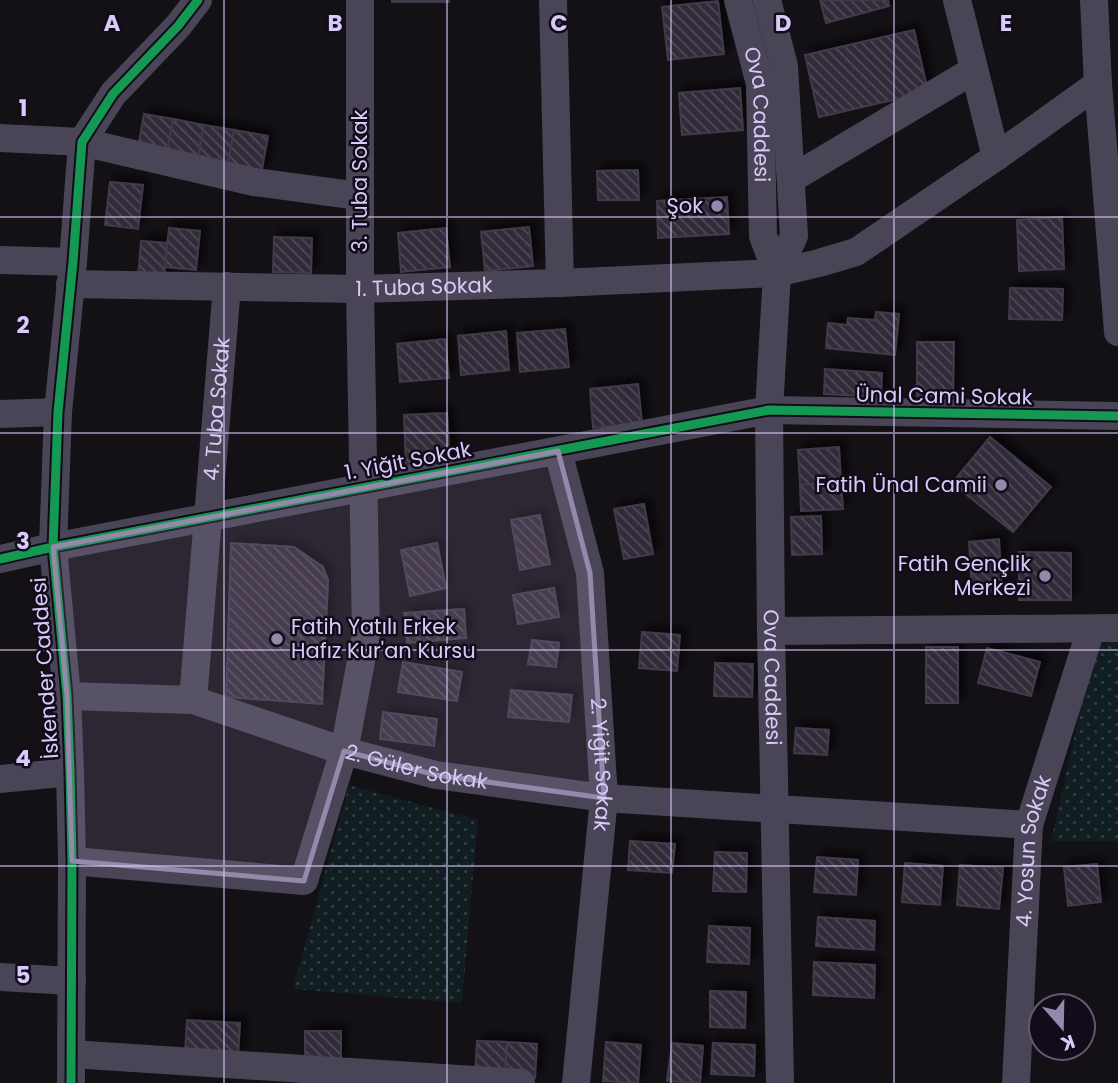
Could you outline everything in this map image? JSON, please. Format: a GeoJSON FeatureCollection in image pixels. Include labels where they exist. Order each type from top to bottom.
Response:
{"type":"FeatureCollection","features":[{"type":"Feature","properties":{"kind":"street","name":"İskender Caddesi"},"geometry":{"type":"LineString","coordinates":[[71,1083],[70,772],[67,696],[53,547],[58,412],[82,142],[113,94],[179,13],[198,0]]}},
{"type":"Feature","properties":{"kind":"street","name":"3. Tuba Sokak"},"geometry":{"type":"LineString","coordinates":[[72,861],[304,881],[344,751],[366,635],[359,196],[360,0]]}},
{"type":"Feature","properties":{"kind":"street"},"geometry":{"type":"LineString","coordinates":[[553,0],[561,283]]}},
{"type":"Feature","properties":{"kind":"street","name":"Ova Caddesi"},"geometry":{"type":"LineString","coordinates":[[738,0],[760,84],[763,236],[777,273]]}},
{"type":"Feature","properties":{"kind":"street","name":"Ova Caddesi"},"geometry":{"type":"LineString","coordinates":[[767,0],[785,66],[793,236],[777,273],[769,410],[780,1083]]}},
{"type":"Feature","properties":{"kind":"street"},"geometry":{"type":"LineString","coordinates":[[957,0],[996,157]]}},
{"type":"Feature","properties":{"kind":"street"},"geometry":{"type":"LineString","coordinates":[[1094,0],[1098,85],[1118,332]]}},
{"type":"Feature","properties":{"kind":"street"},"geometry":{"type":"LineString","coordinates":[[791,179],[974,70]]}},
{"type":"Feature","properties":{"kind":"street","name":"1. Tuba Sokak"},"geometry":{"type":"LineString","coordinates":[[0,260],[71,273],[227,286],[360,289],[777,273],[856,252],[1098,85]]}},
{"type":"Feature","properties":{"kind":"street"},"geometry":{"type":"LineString","coordinates":[[0,138],[82,142],[254,181],[359,196]]}},
{"type":"Feature","properties":{"kind":"street","name":"4. Tuba Sokak"},"geometry":{"type":"LineString","coordinates":[[193,700],[227,286]]}},
{"type":"Feature","properties":{"kind":"street","name":"Ünal Cami Sokak"},"geometry":{"type":"LineString","coordinates":[[769,410],[1118,416]]}},
{"type":"Feature","properties":{"kind":"street","name":"1. Yiğit Sokak"},"geometry":{"type":"LineString","coordinates":[[0,559],[769,410]]}},
{"type":"Feature","properties":{"kind":"street"},"geometry":{"type":"LineString","coordinates":[[0,414],[58,412]]}},
{"type":"Feature","properties":{"kind":"street","name":"2. Yiğit Sokak"},"geometry":{"type":"LineString","coordinates":[[558,451],[590,573],[604,798],[576,1083]]}},
{"type":"Feature","properties":{"kind":"street"},"geometry":{"type":"LineString","coordinates":[[771,631],[1105,628]]}},
{"type":"Feature","properties":{"kind":"street","name":"4. Yosun Sokak"},"geometry":{"type":"LineString","coordinates":[[1016,1083],[1029,825],[1105,628]]}},
{"type":"Feature","properties":{"kind":"street","name":"2. Güler Sokak"},"geometry":{"type":"LineString","coordinates":[[67,696],[193,700],[344,751],[436,775],[604,798],[1029,825]]}},
{"type":"Feature","properties":{"kind":"street"},"geometry":{"type":"LineString","coordinates":[[0,779],[70,772]]}},
{"type":"Feature","properties":{"kind":"street"},"geometry":{"type":"LineString","coordinates":[[0,976],[72,981]]}},
{"type":"Feature","properties":{"kind":"street"},"geometry":{"type":"LineString","coordinates":[[71,1054],[522,1083]]}},
{"type":"Feature","properties":{"kind":"highlighted area"},"geometry":{"type":"Polygon","coordinates":[[[558,451],[590,573],[604,798],[436,775],[344,751],[304,881],[72,861],[67,696],[53,547],[558,451]]]}},
{"type":"Feature","properties":{"kind":"shaded area"},"geometry":{"type":"Polygon","coordinates":[[[1114,642],[1118,644],[1118,842],[1051,841],[1095,645],[1114,642]]]}},
{"type":"Feature","properties":{"kind":"shaded area"},"geometry":{"type":"Polygon","coordinates":[[[349,785],[478,820],[462,1003],[293,989],[349,785]]]}},
{"type":"Feature","properties":{"kind":"building"},"geometry":{"type":"Polygon","coordinates":[[[449,0],[449,2],[392,2],[449,0]]]}},
{"type":"Feature","properties":{"kind":"building"},"geometry":{"type":"Polygon","coordinates":[[[820,0],[888,0],[889,6],[826,23],[820,0]]]}},
{"type":"Feature","properties":{"kind":"building"},"geometry":{"type":"Polygon","coordinates":[[[718,1],[724,54],[668,60],[662,7],[718,1]]]}},
{"type":"Feature","properties":{"kind":"building"},"geometry":{"type":"Polygon","coordinates":[[[914,30],[928,92],[819,117],[805,55],[914,30]]]}},
{"type":"Feature","properties":{"kind":"building"},"geometry":{"type":"Polygon","coordinates":[[[740,88],[743,130],[682,135],[679,93],[740,88]]]}},
{"type":"Feature","properties":{"kind":"building"},"geometry":{"type":"Polygon","coordinates":[[[144,114],[173,119],[166,158],[137,153],[144,114]]]}},
{"type":"Feature","properties":{"kind":"building"},"geometry":{"type":"Polygon","coordinates":[[[173,119],[204,125],[197,163],[166,158],[173,119]]]}},
{"type":"Feature","properties":{"kind":"building"},"geometry":{"type":"Polygon","coordinates":[[[204,125],[234,130],[227,169],[197,163],[204,125]]]}},
{"type":"Feature","properties":{"kind":"building"},"geometry":{"type":"Polygon","coordinates":[[[234,130],[268,136],[261,174],[227,169],[234,130]]]}},
{"type":"Feature","properties":{"kind":"building"},"geometry":{"type":"Polygon","coordinates":[[[638,170],[639,200],[598,200],[597,171],[638,170]]]}},
{"type":"Feature","properties":{"kind":"building"},"geometry":{"type":"Polygon","coordinates":[[[110,182],[143,185],[138,229],[105,225],[110,182]]]}},
{"type":"Feature","properties":{"kind":"building"},"geometry":{"type":"Polygon","coordinates":[[[727,197],[729,234],[658,238],[657,201],[727,197]]]}},
{"type":"Feature","properties":{"kind":"building"},"geometry":{"type":"Polygon","coordinates":[[[1062,217],[1064,269],[1019,271],[1017,220],[1062,217]]]}},
{"type":"Feature","properties":{"kind":"building"},"geometry":{"type":"Polygon","coordinates":[[[529,227],[533,266],[485,271],[481,232],[529,227]]]}},
{"type":"Feature","properties":{"kind":"building"},"geometry":{"type":"Polygon","coordinates":[[[169,228],[200,231],[196,270],[165,267],[169,228]]]}},
{"type":"Feature","properties":{"kind":"building"},"geometry":{"type":"Polygon","coordinates":[[[446,228],[450,267],[401,272],[398,233],[446,228]]]}},
{"type":"Feature","properties":{"kind":"building"},"geometry":{"type":"Polygon","coordinates":[[[274,237],[312,238],[311,273],[273,272],[274,237]]]}},
{"type":"Feature","properties":{"kind":"building"},"geometry":{"type":"Polygon","coordinates":[[[141,241],[167,243],[164,279],[138,277],[141,241]]]}},
{"type":"Feature","properties":{"kind":"building"},"geometry":{"type":"Polygon","coordinates":[[[1010,288],[1063,289],[1062,320],[1009,319],[1010,288]]]}},
{"type":"Feature","properties":{"kind":"building"},"geometry":{"type":"Polygon","coordinates":[[[876,312],[899,314],[895,355],[826,348],[828,323],[847,325],[848,318],[875,320],[876,312]]]}},
{"type":"Feature","properties":{"kind":"building"},"geometry":{"type":"Polygon","coordinates":[[[565,329],[569,367],[520,372],[517,333],[565,329]]]}},
{"type":"Feature","properties":{"kind":"building"},"geometry":{"type":"Polygon","coordinates":[[[506,331],[509,370],[461,375],[458,336],[506,331]]]}},
{"type":"Feature","properties":{"kind":"building"},"geometry":{"type":"Polygon","coordinates":[[[445,339],[449,378],[400,382],[397,344],[445,339]]]}},
{"type":"Feature","properties":{"kind":"building"},"geometry":{"type":"Polygon","coordinates":[[[917,342],[954,342],[953,397],[917,396],[917,342]]]}},
{"type":"Feature","properties":{"kind":"building"},"geometry":{"type":"Polygon","coordinates":[[[825,369],[882,373],[881,397],[824,394],[825,369]]]}},
{"type":"Feature","properties":{"kind":"building"},"geometry":{"type":"Polygon","coordinates":[[[638,384],[642,423],[593,428],[590,389],[638,384]]]}},
{"type":"Feature","properties":{"kind":"building"},"geometry":{"type":"Polygon","coordinates":[[[447,413],[450,465],[406,467],[404,415],[447,413]]]}},
{"type":"Feature","properties":{"kind":"building","name":"Fatih Ünal Camii"},"geometry":{"type":"Polygon","coordinates":[[[990,437],[1051,487],[1013,532],[952,483],[990,437]]]}},
{"type":"Feature","properties":{"kind":"building"},"geometry":{"type":"Polygon","coordinates":[[[839,447],[841,482],[800,485],[798,450],[839,447]]]}},
{"type":"Feature","properties":{"kind":"building"},"geometry":{"type":"Polygon","coordinates":[[[841,482],[843,509],[801,511],[800,485],[841,482]]]}},
{"type":"Feature","properties":{"kind":"building"},"geometry":{"type":"Polygon","coordinates":[[[644,504],[653,554],[624,559],[614,509],[644,504]]]}},
{"type":"Feature","properties":{"kind":"building"},"geometry":{"type":"Polygon","coordinates":[[[540,515],[550,564],[520,570],[511,520],[540,515]]]}},
{"type":"Feature","properties":{"kind":"building"},"geometry":{"type":"Polygon","coordinates":[[[821,516],[822,554],[792,555],[791,517],[821,516]]]}},
{"type":"Feature","properties":{"kind":"building"},"geometry":{"type":"Polygon","coordinates":[[[999,539],[1002,591],[972,593],[969,542],[999,539]]]}},
{"type":"Feature","properties":{"kind":"building","name":"Fatih Yatılı Erkek Hafız Kur'an Kursu"},"geometry":{"type":"Polygon","coordinates":[[[231,543],[294,547],[323,567],[328,580],[322,704],[226,697],[231,543]]]}},
{"type":"Feature","properties":{"kind":"building"},"geometry":{"type":"Polygon","coordinates":[[[437,543],[446,588],[410,596],[401,550],[437,543]]]}},
{"type":"Feature","properties":{"kind":"building","name":"Fatih Gençlik Merkezi"},"geometry":{"type":"Polygon","coordinates":[[[1019,552],[1071,553],[1071,600],[1019,600],[1019,552]]]}},
{"type":"Feature","properties":{"kind":"building"},"geometry":{"type":"Polygon","coordinates":[[[554,588],[559,617],[518,624],[513,595],[554,588]]]}},
{"type":"Feature","properties":{"kind":"building"},"geometry":{"type":"Polygon","coordinates":[[[464,609],[466,638],[407,643],[404,613],[464,609]]]}},
{"type":"Feature","properties":{"kind":"building"},"geometry":{"type":"Polygon","coordinates":[[[642,632],[680,635],[677,671],[639,668],[642,632]]]}},
{"type":"Feature","properties":{"kind":"building"},"geometry":{"type":"Polygon","coordinates":[[[532,640],[559,643],[556,667],[528,664],[532,640]]]}},
{"type":"Feature","properties":{"kind":"building"},"geometry":{"type":"Polygon","coordinates":[[[926,647],[958,647],[958,703],[926,703],[926,647]]]}},
{"type":"Feature","properties":{"kind":"building"},"geometry":{"type":"Polygon","coordinates":[[[987,648],[1040,662],[1031,696],[978,683],[987,648]]]}},
{"type":"Feature","properties":{"kind":"building"},"geometry":{"type":"Polygon","coordinates":[[[403,662],[462,672],[457,701],[398,692],[403,662]]]}},
{"type":"Feature","properties":{"kind":"building"},"geometry":{"type":"Polygon","coordinates":[[[715,663],[753,664],[752,697],[714,696],[715,663]]]}},
{"type":"Feature","properties":{"kind":"building"},"geometry":{"type":"Polygon","coordinates":[[[511,690],[572,695],[569,722],[508,717],[511,690]]]}},
{"type":"Feature","properties":{"kind":"building"},"geometry":{"type":"Polygon","coordinates":[[[383,712],[437,719],[434,746],[380,739],[383,712]]]}},
{"type":"Feature","properties":{"kind":"building"},"geometry":{"type":"Polygon","coordinates":[[[796,728],[829,730],[827,755],[794,753],[796,728]]]}},
{"type":"Feature","properties":{"kind":"building"},"geometry":{"type":"Polygon","coordinates":[[[630,841],[675,844],[672,873],[628,870],[630,841]]]}},
{"type":"Feature","properties":{"kind":"building"},"geometry":{"type":"Polygon","coordinates":[[[715,852],[747,853],[746,892],[713,891],[715,852]]]}},
{"type":"Feature","properties":{"kind":"building"},"geometry":{"type":"Polygon","coordinates":[[[817,857],[858,860],[856,895],[814,892],[817,857]]]}},
{"type":"Feature","properties":{"kind":"building"},"geometry":{"type":"Polygon","coordinates":[[[905,863],[943,866],[940,905],[902,902],[905,863]]]}},
{"type":"Feature","properties":{"kind":"building"},"geometry":{"type":"Polygon","coordinates":[[[1097,864],[1101,902],[1068,906],[1064,867],[1097,864]]]}},
{"type":"Feature","properties":{"kind":"building"},"geometry":{"type":"Polygon","coordinates":[[[960,865],[1003,868],[999,909],[957,905],[960,865]]]}},
{"type":"Feature","properties":{"kind":"building"},"geometry":{"type":"Polygon","coordinates":[[[818,917],[875,921],[874,950],[816,946],[818,917]]]}},
{"type":"Feature","properties":{"kind":"building"},"geometry":{"type":"Polygon","coordinates":[[[709,926],[750,928],[749,964],[707,962],[709,926]]]}},
{"type":"Feature","properties":{"kind":"building"},"geometry":{"type":"Polygon","coordinates":[[[814,962],[875,965],[874,998],[813,995],[814,962]]]}},
{"type":"Feature","properties":{"kind":"building"},"geometry":{"type":"Polygon","coordinates":[[[710,991],[746,992],[745,1028],[710,1027],[710,991]]]}},
{"type":"Feature","properties":{"kind":"building"},"geometry":{"type":"Polygon","coordinates":[[[187,1020],[240,1023],[238,1056],[185,1054],[187,1020]]]}},
{"type":"Feature","properties":{"kind":"building"},"geometry":{"type":"Polygon","coordinates":[[[305,1031],[341,1031],[341,1063],[305,1063],[305,1031]]]}},
{"type":"Feature","properties":{"kind":"building"},"geometry":{"type":"Polygon","coordinates":[[[477,1041],[507,1042],[505,1076],[475,1075],[477,1041]]]}},
{"type":"Feature","properties":{"kind":"building"},"geometry":{"type":"Polygon","coordinates":[[[507,1042],[537,1044],[535,1078],[505,1076],[507,1042]]]}},
{"type":"Feature","properties":{"kind":"building"},"geometry":{"type":"Polygon","coordinates":[[[606,1042],[641,1045],[638,1083],[603,1081],[606,1042]]]}},
{"type":"Feature","properties":{"kind":"building"},"geometry":{"type":"Polygon","coordinates":[[[672,1043],[703,1046],[700,1083],[667,1081],[672,1043]]]}},
{"type":"Feature","properties":{"kind":"building"},"geometry":{"type":"Polygon","coordinates":[[[713,1043],[755,1045],[754,1076],[711,1074],[713,1043]]]}},
{"type":"Feature","properties":{"kind":"cycle path"},"geometry":{"type":"LineString","coordinates":[[71,1083],[70,772],[67,696],[53,547],[58,412],[82,142],[113,94],[178,26],[198,0]]}},
{"type":"Feature","properties":{"kind":"cycle path"},"geometry":{"type":"LineString","coordinates":[[0,559],[769,410],[1118,416]]}},
{"type":"Feature","properties":{"kind":"place","name":"Şok"},"geometry":{"type":"Point","coordinates":[717,206]}},
{"type":"Feature","properties":{"kind":"place","name":"Fatih Ünal Camii"},"geometry":{"type":"Point","coordinates":[1001,485]}},
{"type":"Feature","properties":{"kind":"place","name":"Fatih Gençlik Merkezi"},"geometry":{"type":"Point","coordinates":[1045,576]}},
{"type":"Feature","properties":{"kind":"place","name":"Fatih Yatılı Erkek Hafız Kur'an Kursu"},"geometry":{"type":"Point","coordinates":[277,639]}}]}
